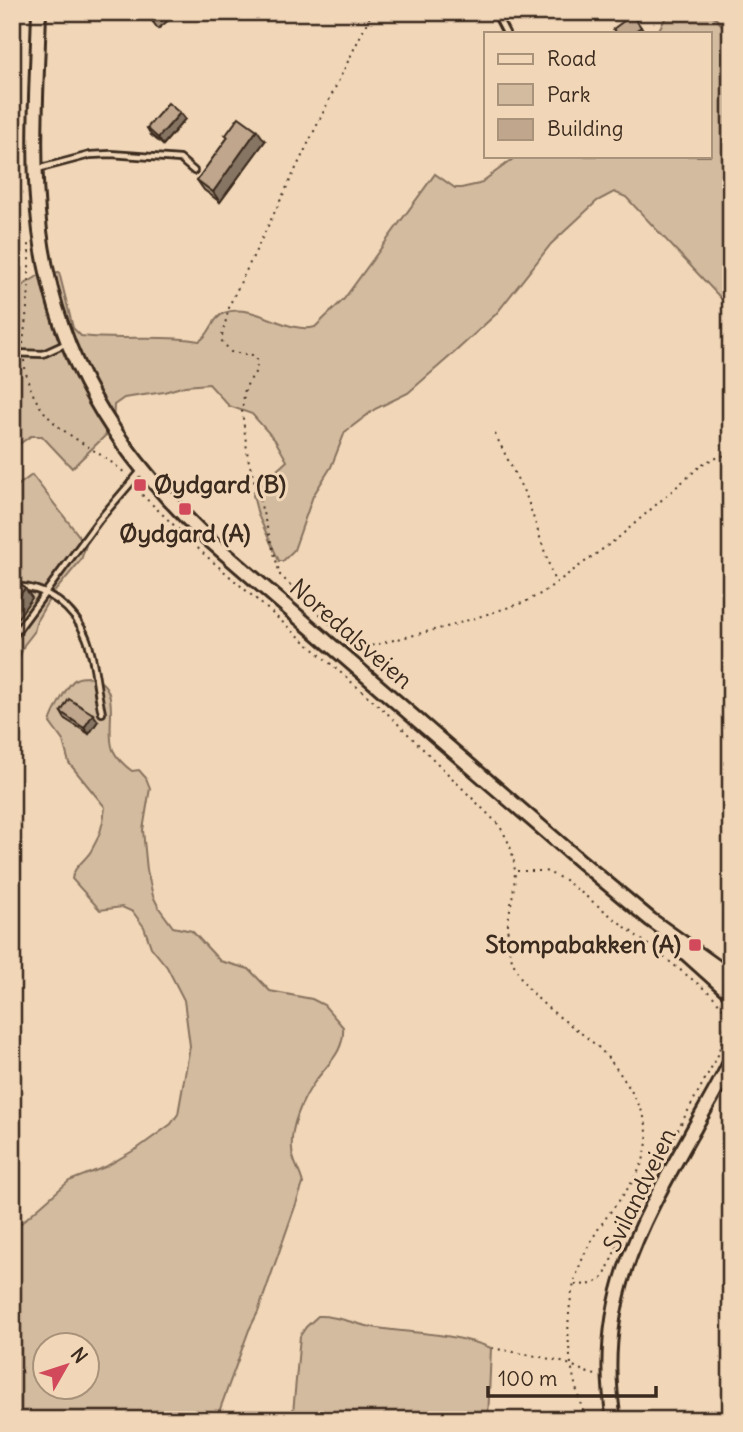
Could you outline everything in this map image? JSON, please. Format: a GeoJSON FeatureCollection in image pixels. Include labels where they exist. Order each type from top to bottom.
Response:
{"type":"FeatureCollection","features":[{"type":"Feature","properties":{"kind":"main road","name":"Noredalsveien"},"geometry":{"type":"LineString","coordinates":[[39,12],[37,169],[40,230],[45,261],[55,305],[68,343],[98,406],[142,471],[207,538],[651,920],[731,994]]}},
{"type":"Feature","properties":{"kind":"main road","name":"Noredalsveien"},"geometry":{"type":"LineString","coordinates":[[651,920],[731,977]]}},
{"type":"Feature","properties":{"kind":"main road","name":"Svilandveien"},"geometry":{"type":"LineString","coordinates":[[614,1420],[609,1376],[610,1335],[623,1272],[634,1241],[653,1202],[729,1065]]}},
{"type":"Feature","properties":{"kind":"lane"},"geometry":{"type":"LineString","coordinates":[[495,12],[505,32]]}},
{"type":"Feature","properties":{"kind":"lane"},"geometry":{"type":"LineString","coordinates":[[37,169],[90,155],[111,154],[180,159],[194,171]]}},
{"type":"Feature","properties":{"kind":"lane"},"geometry":{"type":"LineString","coordinates":[[12,353],[43,354],[68,343]]}},
{"type":"Feature","properties":{"kind":"lane"},"geometry":{"type":"LineString","coordinates":[[12,638],[99,520],[142,471]]}},
{"type":"Feature","properties":{"kind":"lane"},"geometry":{"type":"LineString","coordinates":[[12,587],[21,586],[46,593],[70,610],[87,635],[102,713]]}},
{"type":"Feature","properties":{"kind":"path"},"geometry":{"type":"LineString","coordinates":[[372,12],[230,304],[221,340],[231,352],[252,355],[258,361],[256,371],[245,388],[242,411],[248,458],[280,575],[356,649],[450,626],[525,602],[542,593],[618,538],[705,462],[731,453]]}},
{"type":"Feature","properties":{"kind":"path"},"geometry":{"type":"LineString","coordinates":[[29,238],[29,290],[24,354],[30,388],[48,415],[68,435],[119,468],[204,554],[386,712],[493,818],[507,837],[516,871],[508,938],[517,974],[535,998],[599,1048],[614,1065],[638,1103],[646,1128],[646,1150],[640,1168],[594,1236],[580,1265],[568,1323],[570,1364],[586,1420]]}},
{"type":"Feature","properties":{"kind":"path"},"geometry":{"type":"LineString","coordinates":[[495,434],[527,498],[555,583]]}},
{"type":"Feature","properties":{"kind":"path"},"geometry":{"type":"LineString","coordinates":[[516,871],[545,871],[565,880],[711,994],[731,1018],[724,1030],[718,1055],[658,1170]]}},
{"type":"Feature","properties":{"kind":"path"},"geometry":{"type":"LineString","coordinates":[[575,1284],[594,1284],[604,1277],[630,1216],[647,1191]]}},
{"type":"Feature","properties":{"kind":"path"},"geometry":{"type":"LineString","coordinates":[[492,1348],[570,1364],[592,1375],[609,1376]]}},
{"type":"Feature","properties":{"kind":"green space"},"geometry":{"type":"Polygon","coordinates":[[[669,12],[710,12],[731,35],[731,309],[626,197],[614,192],[597,201],[551,244],[496,314],[455,352],[408,393],[375,409],[345,432],[331,467],[313,496],[294,550],[283,561],[279,561],[258,515],[253,495],[255,490],[287,461],[275,440],[252,414],[229,406],[209,384],[124,398],[114,405],[113,427],[72,468],[42,436],[31,436],[12,449],[12,292],[43,273],[59,272],[73,328],[81,336],[199,341],[220,316],[235,310],[258,314],[293,326],[315,327],[344,299],[435,174],[455,188],[461,188],[479,184],[514,158],[712,158],[712,32],[658,32],[669,12]]]}},
{"type":"Feature","properties":{"kind":"green space"},"geometry":{"type":"Polygon","coordinates":[[[32,475],[86,545],[81,560],[51,596],[37,620],[12,678],[12,490],[32,475]]]}},
{"type":"Feature","properties":{"kind":"green space"},"geometry":{"type":"Polygon","coordinates":[[[80,677],[99,681],[106,688],[110,696],[113,750],[121,762],[132,771],[139,770],[150,788],[143,830],[147,870],[153,896],[173,927],[192,931],[220,961],[249,969],[270,991],[312,999],[324,1005],[343,1027],[338,1051],[310,1090],[298,1114],[292,1149],[303,1184],[216,1420],[12,1420],[12,1231],[69,1181],[105,1167],[171,1124],[178,1114],[190,1046],[184,1000],[167,967],[151,947],[144,927],[133,912],[122,907],[100,910],[72,879],[96,841],[105,807],[69,763],[63,741],[50,723],[69,686],[80,677]]]}},
{"type":"Feature","properties":{"kind":"green space"},"geometry":{"type":"Polygon","coordinates":[[[318,1316],[372,1327],[446,1336],[491,1348],[488,1420],[294,1420],[300,1336],[318,1316]]]}},
{"type":"Feature","properties":{"kind":"building"},"geometry":{"type":"Polygon","coordinates":[[[146,12],[164,12],[153,22],[146,12]]]}},
{"type":"Feature","properties":{"kind":"building"},"geometry":{"type":"Polygon","coordinates":[[[632,15],[641,27],[634,32],[616,32],[613,29],[632,15]]]}},
{"type":"Feature","properties":{"kind":"building"},"geometry":{"type":"Polygon","coordinates":[[[168,103],[180,113],[158,138],[147,128],[168,103]]]}},
{"type":"Feature","properties":{"kind":"building"},"geometry":{"type":"Polygon","coordinates":[[[239,117],[257,130],[213,192],[197,180],[239,117]]]}},
{"type":"Feature","properties":{"kind":"building"},"geometry":{"type":"Polygon","coordinates":[[[12,582],[25,588],[12,606],[12,582]]]}},
{"type":"Feature","properties":{"kind":"building"},"geometry":{"type":"Polygon","coordinates":[[[69,699],[93,714],[84,728],[61,712],[69,699]]]}},
{"type":"Feature","properties":{"kind":"place","name":"Øydgard (B)"},"geometry":{"type":"Point","coordinates":[140,485]}},
{"type":"Feature","properties":{"kind":"place","name":"Øydgard (A)"},"geometry":{"type":"Point","coordinates":[185,509]}},
{"type":"Feature","properties":{"kind":"place","name":"Stompabakken (A)"},"geometry":{"type":"Point","coordinates":[695,945]}}]}
